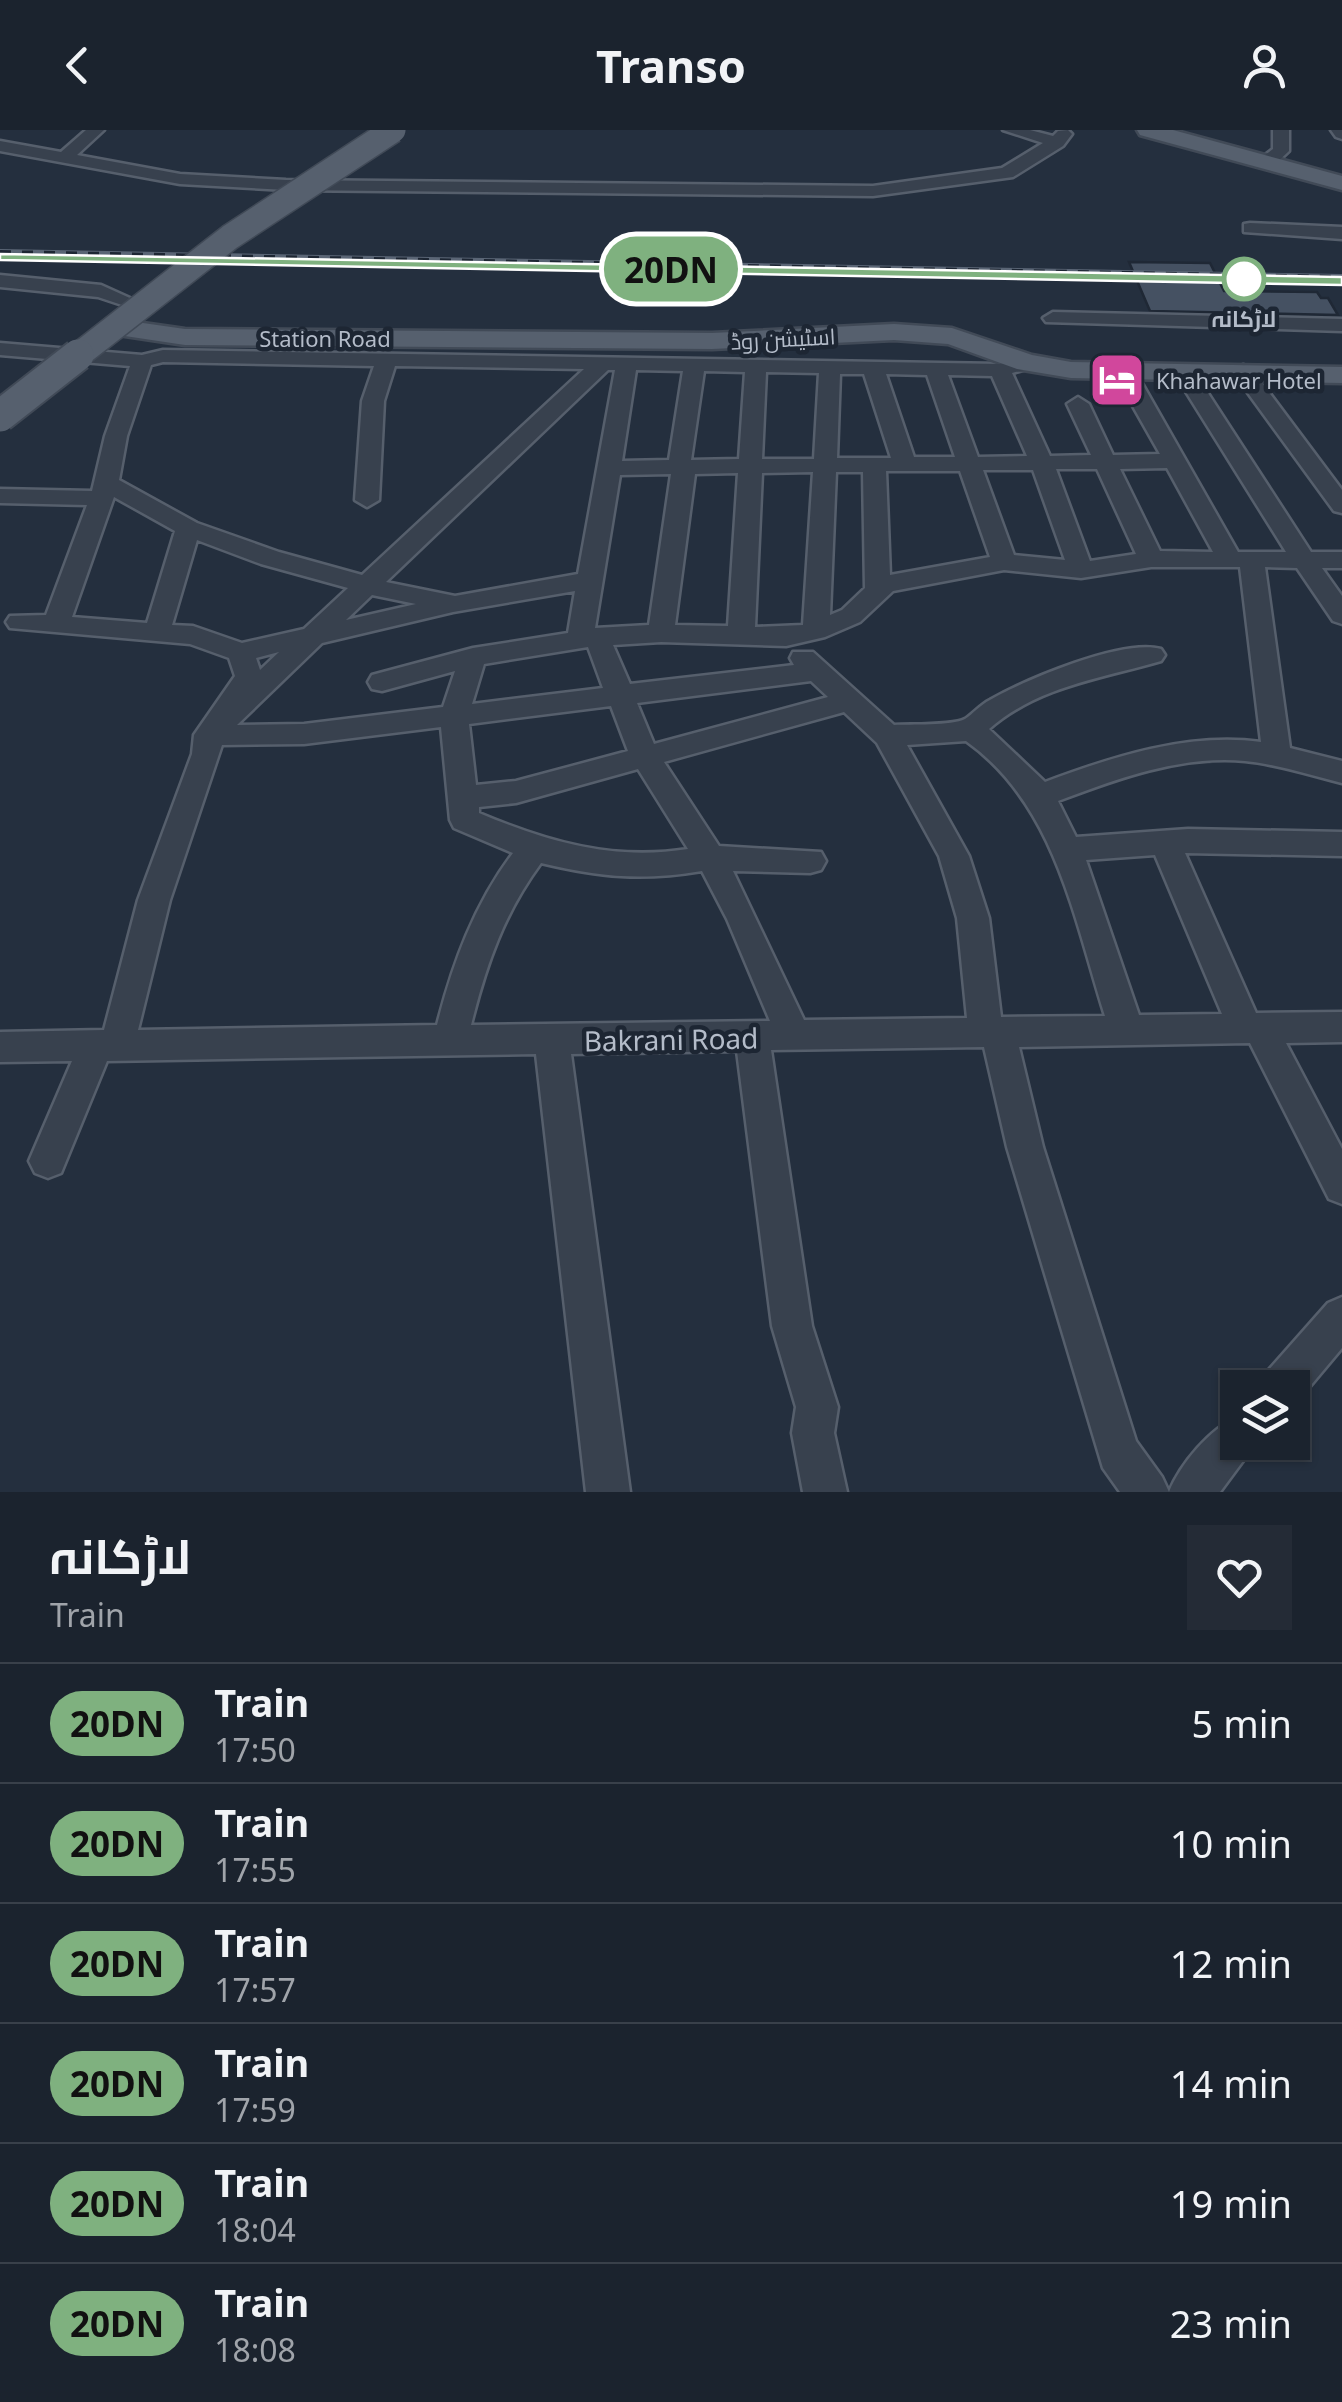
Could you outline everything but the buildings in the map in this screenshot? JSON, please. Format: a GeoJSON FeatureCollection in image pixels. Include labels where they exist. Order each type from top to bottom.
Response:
{"type":"FeatureCollection","features":[{"type":"Feature","properties":{"kind":"main road"},"geometry":{"type":"LineString","coordinates":[[0,416],[230,237],[393,130]]}},
{"type":"Feature","properties":{"kind":"main road"},"geometry":{"type":"LineString","coordinates":[[1148,130],[1342,183]]}},
{"type":"Feature","properties":{"kind":"main road","name":"Station Road"},"geometry":{"type":"LineString","coordinates":[[115,327],[185,337],[535,340]]}},
{"type":"Feature","properties":{"kind":"main road","name":"اسٹیشن روڈ"},"geometry":{"type":"LineString","coordinates":[[535,340],[712,341],[894,332],[952,336],[1014,367],[1342,372]]}},
{"type":"Feature","properties":{"kind":"main road","name":"اسٹیشن روڈ"},"geometry":{"type":"LineString","coordinates":[[1014,367],[1342,372]]}},
{"type":"Feature","properties":{"kind":"street"},"geometry":{"type":"LineString","coordinates":[[66,156],[96,130]]}},
{"type":"Feature","properties":{"kind":"street"},"geometry":{"type":"LineString","coordinates":[[1012,130],[1062,136]]}},
{"type":"Feature","properties":{"kind":"street"},"geometry":{"type":"LineString","coordinates":[[1266,163],[1281,151],[1281,130]]}},
{"type":"Feature","properties":{"kind":"street"},"geometry":{"type":"LineString","coordinates":[[0,146],[180,179],[286,185],[872,191],[1007,174],[1062,136]]}},
{"type":"Feature","properties":{"kind":"street"},"geometry":{"type":"LineString","coordinates":[[1250,228],[1342,232]]}},
{"type":"Feature","properties":{"kind":"street"},"geometry":{"type":"LineString","coordinates":[[0,281],[101,291],[122,299]]}},
{"type":"Feature","properties":{"kind":"street"},"geometry":{"type":"LineString","coordinates":[[1054,318],[1342,325]]}},
{"type":"Feature","properties":{"kind":"street"},"geometry":{"type":"LineString","coordinates":[[952,336],[947,369],[970,463],[1004,562]]}},
{"type":"Feature","properties":{"kind":"street"},"geometry":{"type":"LineString","coordinates":[[0,349],[142,361],[163,356],[1014,367],[1040,461],[1081,570]]}},
{"type":"Feature","properties":{"kind":"street"},"geometry":{"type":"LineString","coordinates":[[367,500],[373,401],[386,360]]}},
{"type":"Feature","properties":{"kind":"street"},"geometry":{"type":"LineString","coordinates":[[56,624],[104,491],[116,436],[142,361]]}},
{"type":"Feature","properties":{"kind":"street"},"geometry":{"type":"LineString","coordinates":[[615,363],[608,468],[587,581],[588,638],[621,695],[644,756],[710,858],[765,966],[794,1036]]}},
{"type":"Feature","properties":{"kind":"street"},"geometry":{"type":"LineString","coordinates":[[208,735],[367,585],[615,363]]}},
{"type":"Feature","properties":{"kind":"street"},"geometry":{"type":"LineString","coordinates":[[662,633],[694,365]]}},
{"type":"Feature","properties":{"kind":"street"},"geometry":{"type":"LineString","coordinates":[[741,637],[756,366]]}},
{"type":"Feature","properties":{"kind":"street"},"geometry":{"type":"LineString","coordinates":[[816,631],[830,367]]}},
{"type":"Feature","properties":{"kind":"street"},"geometry":{"type":"LineString","coordinates":[[873,368],[905,464]]}},
{"type":"Feature","properties":{"kind":"street"},"geometry":{"type":"LineString","coordinates":[[1124,370],[1175,461],[1240,559],[1277,758]]}},
{"type":"Feature","properties":{"kind":"street"},"geometry":{"type":"LineString","coordinates":[[1184,371],[1265,503],[1342,615]]}},
{"type":"Feature","properties":{"kind":"street"},"geometry":{"type":"LineString","coordinates":[[1244,371],[1342,506]]}},
{"type":"Feature","properties":{"kind":"street"},"geometry":{"type":"LineString","coordinates":[[1078,404],[1151,558]]}},
{"type":"Feature","properties":{"kind":"street"},"geometry":{"type":"LineString","coordinates":[[608,468],[1175,461]]}},
{"type":"Feature","properties":{"kind":"street"},"geometry":{"type":"LineString","coordinates":[[874,464],[878,591]]}},
{"type":"Feature","properties":{"kind":"street"},"geometry":{"type":"LineString","coordinates":[[0,496],[104,491],[270,558],[455,604]]}},
{"type":"Feature","properties":{"kind":"street"},"geometry":{"type":"LineString","coordinates":[[157,632],[188,528]]}},
{"type":"Feature","properties":{"kind":"street"},"geometry":{"type":"LineString","coordinates":[[382,682],[474,657],[588,638],[662,633],[786,636],[816,631],[850,616],[878,591],[899,580],[1004,562],[1081,570],[1151,558],[1342,560]]}},
{"type":"Feature","properties":{"kind":"street"},"geometry":{"type":"LineString","coordinates":[[19,622],[193,635],[241,652],[455,604],[587,581]]}},
{"type":"Feature","properties":{"kind":"street"},"geometry":{"type":"LineString","coordinates":[[786,636],[818,672],[888,736],[954,856],[972,918],[992,1032],[1025,1147],[1118,1452],[1147,1492]]}},
{"type":"Feature","properties":{"kind":"street"},"geometry":{"type":"LineString","coordinates":[[48,1162],[107,1045],[206,754],[208,735],[235,703],[249,676],[241,652]]}},
{"type":"Feature","properties":{"kind":"street"},"geometry":{"type":"LineString","coordinates":[[971,730],[989,710],[1064,674],[1103,662],[1152,654]]}},
{"type":"Feature","properties":{"kind":"street"},"geometry":{"type":"LineString","coordinates":[[474,657],[454,716],[465,820],[534,849],[588,862],[650,867],[710,858],[810,860]]}},
{"type":"Feature","properties":{"kind":"street"},"geometry":{"type":"LineString","coordinates":[[208,735],[304,734],[818,672]]}},
{"type":"Feature","properties":{"kind":"street"},"geometry":{"type":"LineString","coordinates":[[465,797],[516,792],[851,700]]}},
{"type":"Feature","properties":{"kind":"street"},"geometry":{"type":"LineString","coordinates":[[888,736],[971,730],[991,744],[1040,796],[1066,849],[1126,1029]]}},
{"type":"Feature","properties":{"kind":"street"},"geometry":{"type":"LineString","coordinates":[[1040,796],[1080,781],[1196,752],[1240,750],[1342,772]]}},
{"type":"Feature","properties":{"kind":"street"},"geometry":{"type":"LineString","coordinates":[[1066,849],[1165,842],[1342,844]]}},
{"type":"Feature","properties":{"kind":"street"},"geometry":{"type":"LineString","coordinates":[[1165,842],[1252,1028],[1342,1186]]}},
{"type":"Feature","properties":{"kind":"street"},"geometry":{"type":"LineString","coordinates":[[450,1042],[469,961],[497,896],[534,849]]}},
{"type":"Feature","properties":{"kind":"street","name":"Bakrani Road"},"geometry":{"type":"LineString","coordinates":[[0,1046],[552,1042],[1342,1027]]}},
{"type":"Feature","properties":{"kind":"street"},"geometry":{"type":"LineString","coordinates":[[752,1037],[792,1326],[816,1406],[813,1432],[825,1492]]}},
{"type":"Feature","properties":{"kind":"street"},"geometry":{"type":"LineString","coordinates":[[552,1042],[608,1492]]}},
{"type":"Feature","properties":{"kind":"street"},"geometry":{"type":"LineString","coordinates":[[1296,1370],[1342,1317]]}},
{"type":"Feature","properties":{"kind":"street"},"geometry":{"type":"LineString","coordinates":[[1191,1492],[1220,1459]]}},
{"type":"Feature","properties":{"kind":"railway"},"geometry":{"type":"LineString","coordinates":[[0,252],[1342,277]]}},
{"type":"Feature","properties":{"kind":"train","name":"20DN"},"geometry":{"type":"LineString","coordinates":[[0,257],[1342,281]]}},
{"type":"Feature","properties":{"kind":"place","name":"لاڑکانہ"},"geometry":{"type":"Point","coordinates":[1244,279]}},
{"type":"Feature","properties":{"kind":"place","name":"Khahawar Hotel"},"geometry":{"type":"Point","coordinates":[1117,380]}}]}
